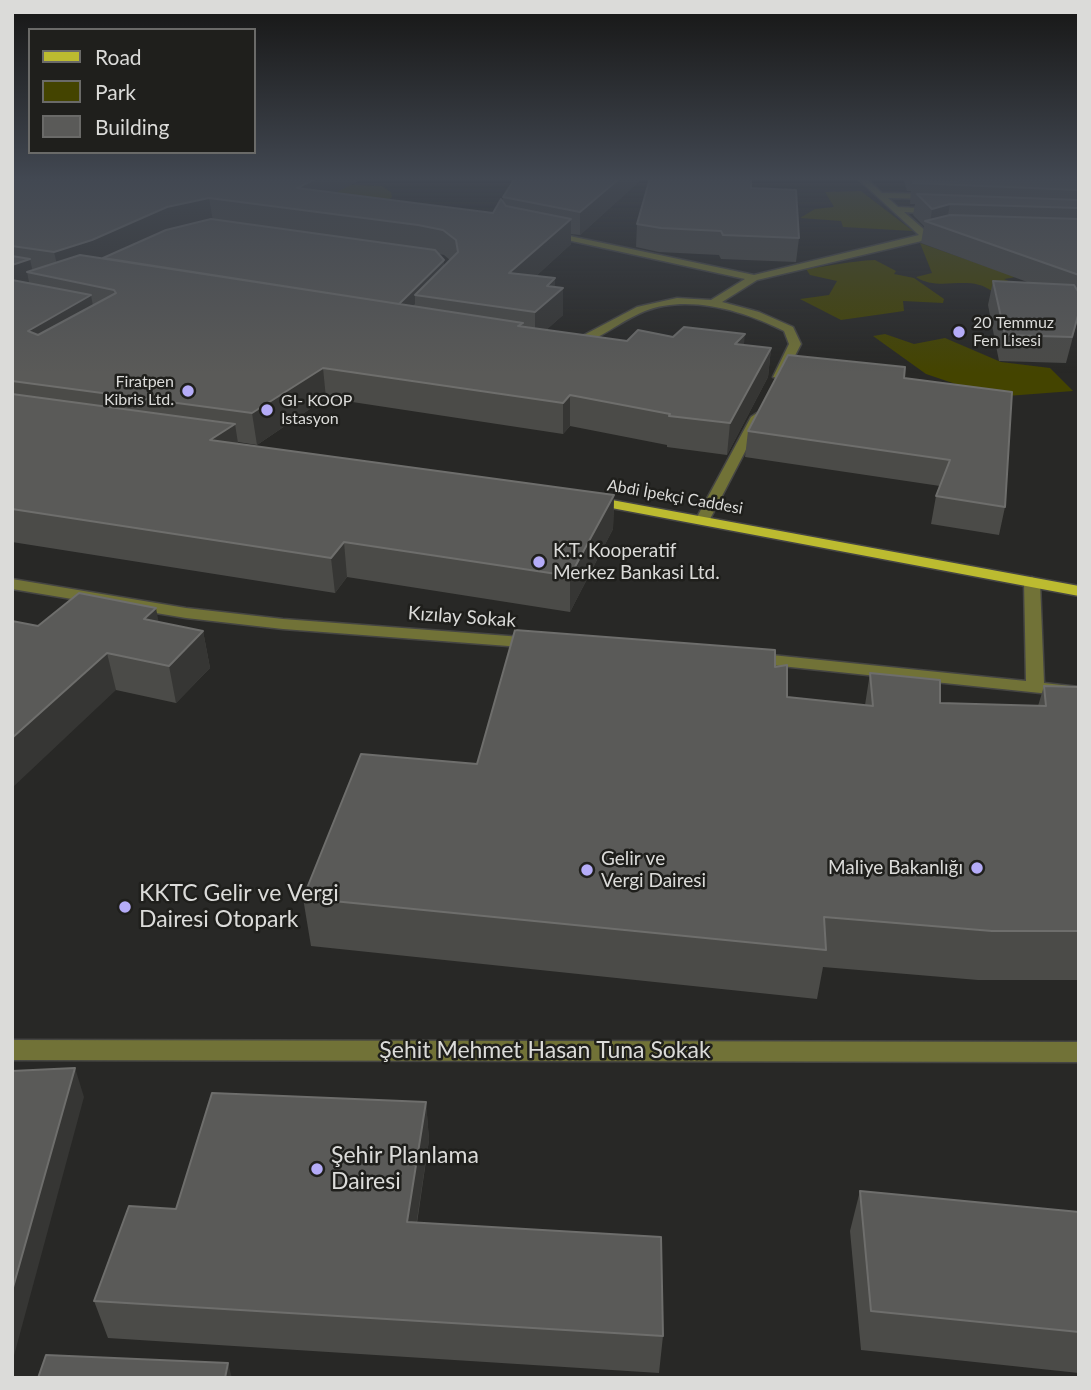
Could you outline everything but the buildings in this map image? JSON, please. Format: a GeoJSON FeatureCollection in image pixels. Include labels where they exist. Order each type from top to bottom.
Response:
{"type":"FeatureCollection","features":[{"type":"Feature","properties":{"kind":"main road","name":"Abdi İpekçi Caddesi"},"geometry":{"type":"LineString","coordinates":[[572,497],[703,519],[1079,591]]}},
{"type":"Feature","properties":{"kind":"street"},"geometry":{"type":"LineString","coordinates":[[592,243],[754,278]]}},
{"type":"Feature","properties":{"kind":"street"},"geometry":{"type":"LineString","coordinates":[[710,304],[754,278],[903,243]]}},
{"type":"Feature","properties":{"kind":"street"},"geometry":{"type":"LineString","coordinates":[[562,345],[591,339],[639,310],[652,306],[710,304],[765,318],[789,330],[794,336],[796,344],[772,389]]}},
{"type":"Feature","properties":{"kind":"street"},"geometry":{"type":"LineString","coordinates":[[703,519],[766,401]]}},
{"type":"Feature","properties":{"kind":"street"},"geometry":{"type":"LineString","coordinates":[[1032,582],[1035,686]]}},
{"type":"Feature","properties":{"kind":"street","name":"Kızılay Sokak"},"geometry":{"type":"LineString","coordinates":[[12,584],[186,613],[271,623],[548,644]]}},
{"type":"Feature","properties":{"kind":"street"},"geometry":{"type":"LineString","coordinates":[[737,657],[1079,692]]}},
{"type":"Feature","properties":{"kind":"street","name":"Şehit Mehmet Hasan Tuna Sokak"},"geometry":{"type":"LineString","coordinates":[[12,1050],[1079,1052]]}},
{"type":"Feature","properties":{"kind":"green space"},"geometry":{"type":"Polygon","coordinates":[[[920,243],[1016,277],[1004,279],[1021,286],[993,292],[974,284],[925,281],[916,277],[932,273],[920,243]]]}},
{"type":"Feature","properties":{"kind":"green space"},"geometry":{"type":"Polygon","coordinates":[[[875,260],[896,271],[894,274],[914,278],[944,299],[943,303],[903,301],[904,311],[841,320],[800,299],[829,295],[837,281],[810,275],[806,269],[875,260]]]}},
{"type":"Feature","properties":{"kind":"green space"},"geometry":{"type":"Polygon","coordinates":[[[885,334],[914,344],[945,338],[1001,362],[1050,368],[1073,391],[994,397],[926,374],[873,336],[885,334]]]}},
{"type":"Feature","properties":{"kind":"place","name":"20 Temmuz Fen Lisesi"},"geometry":{"type":"Point","coordinates":[959,332]}},
{"type":"Feature","properties":{"kind":"place","name":"Firatpen Kibris Ltd."},"geometry":{"type":"Point","coordinates":[188,391]}},
{"type":"Feature","properties":{"kind":"place","name":"GI- KOOP Istasyon"},"geometry":{"type":"Point","coordinates":[267,410]}},
{"type":"Feature","properties":{"kind":"place","name":"K.T. Kooperatif Merkez Bankasi Ltd."},"geometry":{"type":"Point","coordinates":[539,562]}},
{"type":"Feature","properties":{"kind":"place","name":"Maliye Bakanlığı"},"geometry":{"type":"Point","coordinates":[977,868]}},
{"type":"Feature","properties":{"kind":"place","name":"Gelir ve Vergi Dairesi"},"geometry":{"type":"Point","coordinates":[587,870]}},
{"type":"Feature","properties":{"kind":"place","name":"KKTC Gelir ve Vergi Dairesi Otopark"},"geometry":{"type":"Point","coordinates":[125,907]}},
{"type":"Feature","properties":{"kind":"place","name":"Şehir Planlama Dairesi"},"geometry":{"type":"Point","coordinates":[317,1169]}}]}
